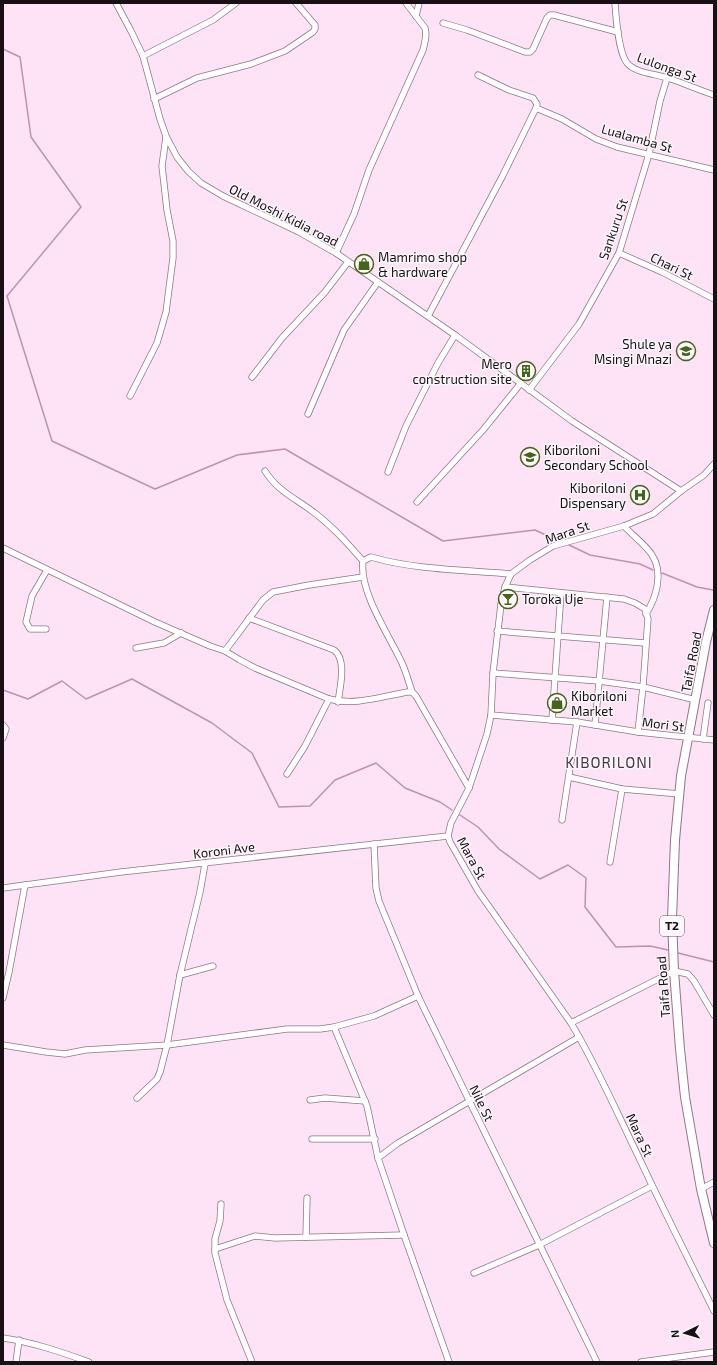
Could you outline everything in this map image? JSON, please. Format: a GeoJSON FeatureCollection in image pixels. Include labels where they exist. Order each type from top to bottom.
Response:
{"type":"FeatureCollection","features":[{"type":"Feature","properties":{"kind":"highway","name":"Taifa Road"},"geometry":{"type":"LineString","coordinates":[[714,610],[706,642],[681,776],[675,840],[672,919],[674,971],[685,1097],[701,1189],[714,1243]]}},
{"type":"Feature","properties":{"kind":"street","name":"Old Moshi Kidia road"},"geometry":{"type":"LineString","coordinates":[[116,3],[143,56],[154,99],[166,136],[177,156],[201,183],[223,196],[299,232],[336,253],[455,335],[597,438],[681,491]]}},
{"type":"Feature","properties":{"kind":"street"},"geometry":{"type":"LineString","coordinates":[[143,56],[207,24],[236,3]]}},
{"type":"Feature","properties":{"kind":"street"},"geometry":{"type":"LineString","coordinates":[[154,99],[197,78],[251,64],[284,51],[313,32],[316,29],[315,25],[296,3]]}},
{"type":"Feature","properties":{"kind":"street"},"geometry":{"type":"LineString","coordinates":[[336,253],[354,214],[369,170],[424,50],[425,28],[406,3]]}},
{"type":"Feature","properties":{"kind":"street"},"geometry":{"type":"LineString","coordinates":[[416,16],[419,3]]}},
{"type":"Feature","properties":{"kind":"street","name":"Lulonga St"},"geometry":{"type":"LineString","coordinates":[[615,3],[618,32],[626,62],[630,66],[644,73],[667,78],[714,95]]}},
{"type":"Feature","properties":{"kind":"street"},"geometry":{"type":"LineString","coordinates":[[443,23],[467,30],[525,52],[530,52],[533,49],[547,18],[550,15],[618,32]]}},
{"type":"Feature","properties":{"kind":"street"},"geometry":{"type":"LineString","coordinates":[[428,316],[502,178],[537,104],[533,98],[509,90],[478,75]]}},
{"type":"Feature","properties":{"kind":"street","name":"Sankuru St"},"geometry":{"type":"LineString","coordinates":[[529,390],[579,324],[619,253],[648,154],[660,101],[667,78]]}},
{"type":"Feature","properties":{"kind":"street","name":"Lualamba St"},"geometry":{"type":"LineString","coordinates":[[536,108],[562,118],[596,139],[618,147],[714,170]]}},
{"type":"Feature","properties":{"kind":"street"},"geometry":{"type":"LineString","coordinates":[[130,396],[157,342],[166,312],[173,258],[173,241],[163,173],[166,136]]}},
{"type":"Feature","properties":{"kind":"street","name":"Chari St"},"geometry":{"type":"LineString","coordinates":[[619,253],[662,272],[714,299]]}},
{"type":"Feature","properties":{"kind":"street"},"geometry":{"type":"LineString","coordinates":[[252,377],[282,338],[324,292],[348,262]]}},
{"type":"Feature","properties":{"kind":"street"},"geometry":{"type":"LineString","coordinates":[[308,414],[344,330],[378,282]]}},
{"type":"Feature","properties":{"kind":"street"},"geometry":{"type":"LineString","coordinates":[[388,472],[406,426],[438,363],[455,335]]}},
{"type":"Feature","properties":{"kind":"street"},"geometry":{"type":"LineString","coordinates":[[417,502],[483,430],[521,383]]}},
{"type":"Feature","properties":{"kind":"street","name":"Mara St"},"geometry":{"type":"LineString","coordinates":[[714,464],[704,475],[681,491],[654,514],[624,526],[565,542],[548,549],[511,574],[505,587],[501,604],[493,673],[491,715],[487,734],[469,788],[451,823],[448,836],[478,891],[571,1023],[579,1037],[604,1083],[652,1186],[714,1311]]}},
{"type":"Feature","properties":{"kind":"street"},"geometry":{"type":"LineString","coordinates":[[265,470],[277,487],[316,513],[335,529],[363,561],[363,577],[374,607],[402,665],[412,692],[416,696],[469,788]]}},
{"type":"Feature","properties":{"kind":"street"},"geometry":{"type":"LineString","coordinates":[[624,526],[652,554],[656,562],[658,573],[657,588],[655,596],[646,614]]}},
{"type":"Feature","properties":{"kind":"street"},"geometry":{"type":"LineString","coordinates":[[3,547],[47,570],[181,633],[225,651],[255,668],[338,702],[367,700],[412,692]]}},
{"type":"Feature","properties":{"kind":"street"},"geometry":{"type":"LineString","coordinates":[[363,561],[371,557],[417,566],[511,574]]}},
{"type":"Feature","properties":{"kind":"street"},"geometry":{"type":"LineString","coordinates":[[46,629],[30,629],[26,622],[32,596],[47,570]]}},
{"type":"Feature","properties":{"kind":"street"},"geometry":{"type":"LineString","coordinates":[[225,651],[249,618],[273,592],[363,577]]}},
{"type":"Feature","properties":{"kind":"street"},"geometry":{"type":"LineString","coordinates":[[505,587],[624,599],[645,609],[648,619],[638,732]]}},
{"type":"Feature","properties":{"kind":"street"},"geometry":{"type":"LineString","coordinates":[[552,720],[561,592]]}},
{"type":"Feature","properties":{"kind":"street"},"geometry":{"type":"LineString","coordinates":[[595,725],[607,597]]}},
{"type":"Feature","properties":{"kind":"street"},"geometry":{"type":"LineString","coordinates":[[249,618],[339,653],[341,657],[342,673],[338,702]]}},
{"type":"Feature","properties":{"kind":"street"},"geometry":{"type":"LineString","coordinates":[[497,631],[645,643]]}},
{"type":"Feature","properties":{"kind":"street"},"geometry":{"type":"LineString","coordinates":[[136,648],[164,642],[181,633]]}},
{"type":"Feature","properties":{"kind":"street"},"geometry":{"type":"LineString","coordinates":[[493,673],[599,681],[643,687],[696,700]]}},
{"type":"Feature","properties":{"kind":"street"},"geometry":{"type":"LineString","coordinates":[[287,774],[305,746],[330,699]]}},
{"type":"Feature","properties":{"kind":"street"},"geometry":{"type":"LineString","coordinates":[[703,739],[708,703]]}},
{"type":"Feature","properties":{"kind":"street","name":"Mori St"},"geometry":{"type":"LineString","coordinates":[[491,715],[577,722],[638,732],[714,740]]}},
{"type":"Feature","properties":{"kind":"street"},"geometry":{"type":"LineString","coordinates":[[562,820],[577,722]]}},
{"type":"Feature","properties":{"kind":"street"},"geometry":{"type":"LineString","coordinates":[[3,724],[6,729],[3,738]]}},
{"type":"Feature","properties":{"kind":"street"},"geometry":{"type":"LineString","coordinates":[[569,777],[622,789],[680,794]]}},
{"type":"Feature","properties":{"kind":"street"},"geometry":{"type":"LineString","coordinates":[[610,862],[622,789]]}},
{"type":"Feature","properties":{"kind":"street","name":"Koroni Ave"},"geometry":{"type":"LineString","coordinates":[[3,888],[121,872],[448,836]]}},
{"type":"Feature","properties":{"kind":"street","name":"Nile St"},"geometry":{"type":"LineString","coordinates":[[374,844],[376,888],[379,901],[418,996],[597,1362]]}},
{"type":"Feature","properties":{"kind":"street"},"geometry":{"type":"LineString","coordinates":[[138,1098],[157,1079],[167,1045],[180,975],[191,933],[204,864]]}},
{"type":"Feature","properties":{"kind":"street"},"geometry":{"type":"LineString","coordinates":[[3,998],[25,885]]}},
{"type":"Feature","properties":{"kind":"street"},"geometry":{"type":"LineString","coordinates":[[180,975],[214,966]]}},
{"type":"Feature","properties":{"kind":"street"},"geometry":{"type":"LineString","coordinates":[[571,1023],[674,971],[688,974],[694,981],[714,1015]]}},
{"type":"Feature","properties":{"kind":"street"},"geometry":{"type":"LineString","coordinates":[[3,1045],[60,1054],[85,1050],[167,1045],[276,1030],[320,1029],[334,1027],[374,1016],[418,996]]}},
{"type":"Feature","properties":{"kind":"street"},"geometry":{"type":"LineString","coordinates":[[334,1027],[365,1102],[371,1121],[378,1158],[450,1362]]}},
{"type":"Feature","properties":{"kind":"street"},"geometry":{"type":"LineString","coordinates":[[378,1158],[398,1143],[579,1037]]}},
{"type":"Feature","properties":{"kind":"street"},"geometry":{"type":"LineString","coordinates":[[310,1100],[325,1098],[365,1102]]}},
{"type":"Feature","properties":{"kind":"street"},"geometry":{"type":"LineString","coordinates":[[312,1139],[375,1139]]}},
{"type":"Feature","properties":{"kind":"street"},"geometry":{"type":"LineString","coordinates":[[701,1189],[714,1182]]}},
{"type":"Feature","properties":{"kind":"street"},"geometry":{"type":"LineString","coordinates":[[474,1273],[539,1245],[652,1186]]}},
{"type":"Feature","properties":{"kind":"street"},"geometry":{"type":"LineString","coordinates":[[306,1237],[307,1198]]}},
{"type":"Feature","properties":{"kind":"street"},"geometry":{"type":"LineString","coordinates":[[221,1204],[220,1221],[215,1239],[215,1249],[227,1300],[252,1362]]}},
{"type":"Feature","properties":{"kind":"street"},"geometry":{"type":"LineString","coordinates":[[215,1249],[255,1236],[275,1238],[404,1235]]}},
{"type":"Feature","properties":{"kind":"street"},"geometry":{"type":"LineString","coordinates":[[3,1338],[20,1340],[89,1362]]}},
{"type":"Feature","properties":{"kind":"street"},"geometry":{"type":"LineString","coordinates":[[16,1362],[20,1340]]}},
{"type":"Feature","properties":{"kind":"street"},"geometry":{"type":"LineString","coordinates":[[641,1362],[714,1352]]}},
{"type":"Feature","properties":{"kind":"waterway"},"geometry":{"type":"LineString","coordinates":[[3,49],[20,57],[31,137],[81,207],[7,296],[52,441],[155,489],[237,455],[285,449],[443,541],[535,530],[561,542]]}},
{"type":"Feature","properties":{"kind":"waterway"},"geometry":{"type":"LineString","coordinates":[[567,544],[590,555],[640,564],[653,570]]}},
{"type":"Feature","properties":{"kind":"waterway"},"geometry":{"type":"LineString","coordinates":[[662,573],[697,587],[713,590]]}},
{"type":"Feature","properties":{"kind":"waterway"},"geometry":{"type":"LineString","coordinates":[[3,690],[28,699],[62,681],[86,699],[132,679],[212,723],[252,753],[279,807],[310,806],[335,780],[376,763],[405,788],[440,802],[452,810]]}},
{"type":"Feature","properties":{"kind":"waterway"},"geometry":{"type":"LineString","coordinates":[[460,815],[478,827],[499,849],[540,879],[568,865],[586,878],[585,907],[616,947],[650,946],[668,950]]}},
{"type":"Feature","properties":{"kind":"waterway"},"geometry":{"type":"LineString","coordinates":[[678,953],[714,962]]}},
{"type":"Feature","properties":{"kind":"place","name":"Mamrimo shop & hardware"},"geometry":{"type":"Point","coordinates":[364,264]}},
{"type":"Feature","properties":{"kind":"place","name":"Shule ya Msingi Mnazi"},"geometry":{"type":"Point","coordinates":[686,351]}},
{"type":"Feature","properties":{"kind":"place","name":"Mero construction site"},"geometry":{"type":"Point","coordinates":[526,371]}},
{"type":"Feature","properties":{"kind":"place","name":"Kiboriloni Secondary School"},"geometry":{"type":"Point","coordinates":[530,457]}},
{"type":"Feature","properties":{"kind":"place","name":"Kiboriloni Dispensary"},"geometry":{"type":"Point","coordinates":[640,495]}},
{"type":"Feature","properties":{"kind":"place","name":"Toroka Uje"},"geometry":{"type":"Point","coordinates":[508,599]}},
{"type":"Feature","properties":{"kind":"place","name":"Kiboriloni Market"},"geometry":{"type":"Point","coordinates":[557,703]}},
{"type":"Feature","properties":{"kind":"district","name":"KIBORILONI"},"geometry":{"type":"Point","coordinates":[609,763]}}]}
